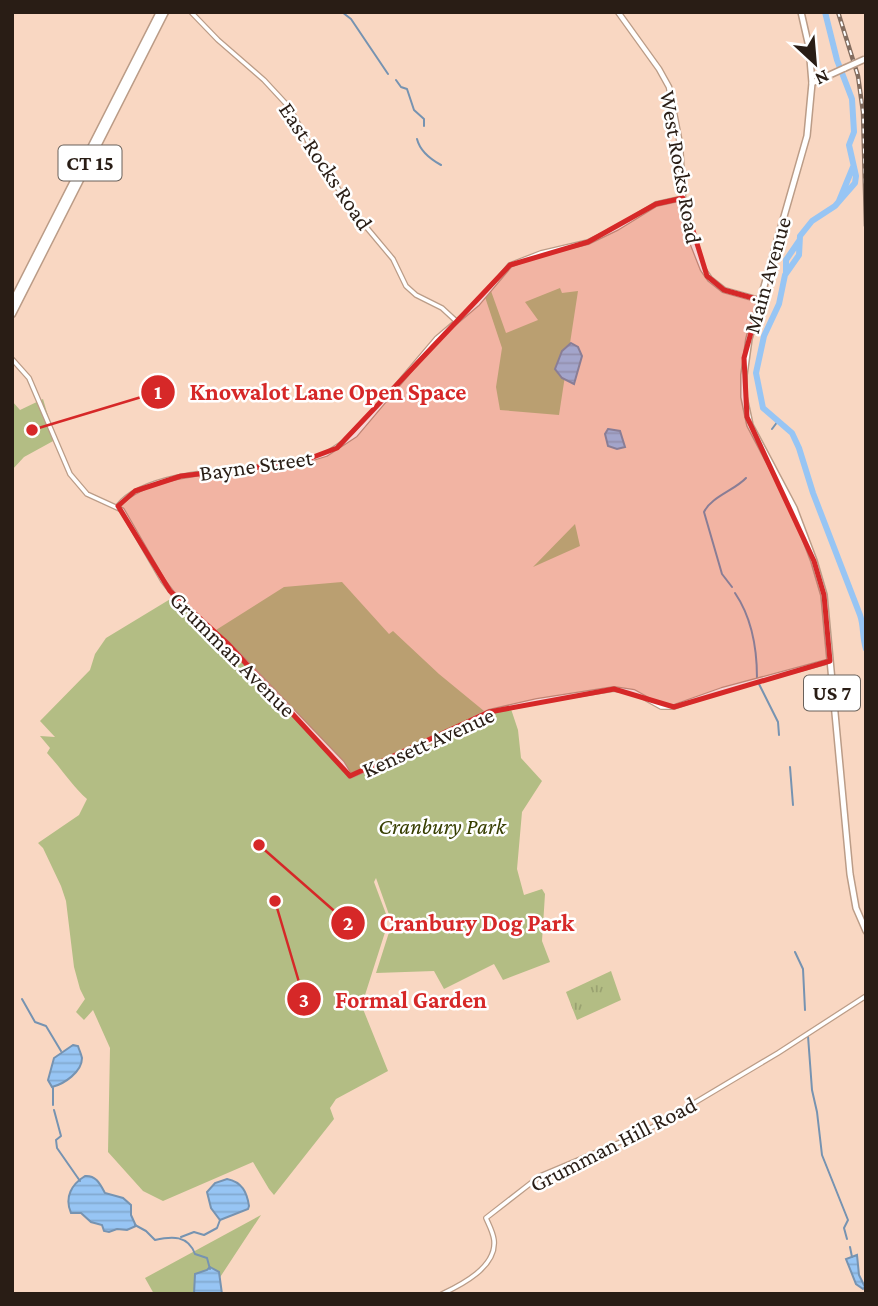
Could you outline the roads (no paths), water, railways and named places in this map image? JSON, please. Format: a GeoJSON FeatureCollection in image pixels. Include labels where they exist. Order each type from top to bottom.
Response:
{"type":"FeatureCollection","features":[{"type":"Feature","properties":{"kind":"highway","name":"CT 15"},"geometry":{"type":"LineString","coordinates":[[12,303],[160,12]]}},
{"type":"Feature","properties":{"kind":"highway","name":"CT 15"},"geometry":{"type":"LineString","coordinates":[[12,314],[166,12]]}},
{"type":"Feature","properties":{"kind":"main road","name":"West Rocks Road"},"geometry":{"type":"LineString","coordinates":[[618,12],[659,69],[668,87],[681,149],[683,198],[692,241],[707,276],[724,290],[760,300]]}},
{"type":"Feature","properties":{"kind":"main road","name":"Main Avenue"},"geometry":{"type":"LineString","coordinates":[[801,12],[809,47],[812,83],[807,136],[744,358],[744,390],[747,417],[802,529],[824,595],[830,661]]}},
{"type":"Feature","properties":{"kind":"main road"},"geometry":{"type":"LineString","coordinates":[[812,83],[866,59]]}},
{"type":"Feature","properties":{"kind":"main road","name":"US 7"},"geometry":{"type":"LineString","coordinates":[[830,661],[850,874],[856,908],[866,931]]}},
{"type":"Feature","properties":{"kind":"street","name":"East Rocks Road"},"geometry":{"type":"LineString","coordinates":[[191,12],[289,107],[311,147],[352,209],[393,259],[406,286],[416,295],[442,308],[455,321]]}},
{"type":"Feature","properties":{"kind":"street","name":"Bayne Street"},"geometry":{"type":"LineString","coordinates":[[118,506],[135,491],[181,476],[291,464],[315,459],[337,448],[358,432],[436,338],[477,304],[502,273],[515,262],[588,242],[615,230],[656,204],[683,198]]}},
{"type":"Feature","properties":{"kind":"street"},"geometry":{"type":"LineString","coordinates":[[12,359],[29,378],[72,479],[87,494],[118,506]]}},
{"type":"Feature","properties":{"kind":"street","name":"Grumman Avenue"},"geometry":{"type":"LineString","coordinates":[[118,506],[127,514],[163,581],[176,598],[227,643],[342,763],[350,776]]}},
{"type":"Feature","properties":{"kind":"street","name":"Kensett Avenue"},"geometry":{"type":"LineString","coordinates":[[350,776],[420,747],[489,712],[537,701],[614,689],[634,692],[661,707],[674,707],[722,690],[830,661]]}},
{"type":"Feature","properties":{"kind":"street","name":"Grumman Hill Road"},"geometry":{"type":"LineString","coordinates":[[442,1294],[480,1271],[494,1244],[486,1218],[536,1179],[664,1121],[778,1053],[866,996]]}},
{"type":"Feature","properties":{"kind":"water"},"geometry":{"type":"Polygon","coordinates":[[[571,343],[578,347],[582,356],[574,384],[562,378],[555,369],[562,351],[571,343]]]}},
{"type":"Feature","properties":{"kind":"water"},"geometry":{"type":"Polygon","coordinates":[[[608,429],[620,431],[625,447],[617,449],[608,446],[605,434],[608,429]]]}},
{"type":"Feature","properties":{"kind":"water"},"geometry":{"type":"Polygon","coordinates":[[[73,1045],[78,1046],[82,1056],[79,1068],[67,1080],[52,1087],[48,1080],[54,1058],[73,1045]]]}},
{"type":"Feature","properties":{"kind":"water"},"geometry":{"type":"Polygon","coordinates":[[[85,1176],[95,1179],[105,1193],[123,1198],[131,1205],[131,1215],[136,1226],[127,1230],[104,1231],[102,1225],[91,1222],[81,1213],[71,1213],[68,1202],[70,1192],[85,1176]]]}},
{"type":"Feature","properties":{"kind":"water"},"geometry":{"type":"Polygon","coordinates":[[[227,1179],[243,1188],[249,1206],[248,1209],[220,1220],[211,1208],[207,1192],[215,1183],[227,1179]]]}},
{"type":"Feature","properties":{"kind":"water"},"geometry":{"type":"Polygon","coordinates":[[[857,1255],[859,1275],[865,1287],[863,1289],[856,1284],[846,1259],[857,1255]]]}},
{"type":"Feature","properties":{"kind":"water"},"geometry":{"type":"Polygon","coordinates":[[[210,1267],[219,1272],[222,1294],[194,1294],[195,1274],[210,1267]]]}},
{"type":"Feature","properties":{"kind":"waterway"},"geometry":{"type":"LineString","coordinates":[[342,12],[351,19],[388,74]]}},
{"type":"Feature","properties":{"kind":"waterway"},"geometry":{"type":"LineString","coordinates":[[825,12],[837,60],[852,99],[854,132],[849,145],[855,183],[835,206],[812,221],[800,236],[799,255],[785,275],[779,304],[764,336],[756,373],[763,408],[792,433],[799,448],[813,493],[860,615],[866,649]]}},
{"type":"Feature","properties":{"kind":"waterway"},"geometry":{"type":"LineString","coordinates":[[396,80],[401,87],[407,89],[414,110],[424,119],[424,126]]}},
{"type":"Feature","properties":{"kind":"waterway"},"geometry":{"type":"LineString","coordinates":[[417,139],[426,154],[441,165]]}},
{"type":"Feature","properties":{"kind":"waterway"},"geometry":{"type":"LineString","coordinates":[[839,201],[853,167]]}},
{"type":"Feature","properties":{"kind":"waterway"},"geometry":{"type":"LineString","coordinates":[[786,273],[786,260],[799,241]]}},
{"type":"Feature","properties":{"kind":"waterway"},"geometry":{"type":"LineString","coordinates":[[772,429],[778,421]]}},
{"type":"Feature","properties":{"kind":"waterway"},"geometry":{"type":"LineString","coordinates":[[732,587],[722,574],[704,512],[712,502],[746,478]]}},
{"type":"Feature","properties":{"kind":"waterway"},"geometry":{"type":"LineString","coordinates":[[735,593],[746,613],[752,634],[757,678]]}},
{"type":"Feature","properties":{"kind":"waterway"},"geometry":{"type":"LineString","coordinates":[[759,684],[778,722],[779,735]]}},
{"type":"Feature","properties":{"kind":"waterway"},"geometry":{"type":"LineString","coordinates":[[790,767],[793,805]]}},
{"type":"Feature","properties":{"kind":"waterway"},"geometry":{"type":"LineString","coordinates":[[795,952],[803,969],[805,1010]]}},
{"type":"Feature","properties":{"kind":"waterway"},"geometry":{"type":"LineString","coordinates":[[22,999],[35,1022],[46,1026],[61,1051]]}},
{"type":"Feature","properties":{"kind":"waterway"},"geometry":{"type":"LineString","coordinates":[[808,1036],[812,1090],[822,1155],[848,1220],[844,1228],[847,1239]]}},
{"type":"Feature","properties":{"kind":"waterway"},"geometry":{"type":"LineString","coordinates":[[53,1088],[53,1105]]}},
{"type":"Feature","properties":{"kind":"waterway"},"geometry":{"type":"LineString","coordinates":[[54,1110],[61,1136],[56,1140],[57,1148],[80,1181]]}},
{"type":"Feature","properties":{"kind":"waterway"},"geometry":{"type":"LineString","coordinates":[[181,1237],[194,1232],[204,1235],[217,1228],[220,1220]]}},
{"type":"Feature","properties":{"kind":"waterway"},"geometry":{"type":"LineString","coordinates":[[135,1225],[155,1240],[184,1240],[195,1254],[207,1258],[210,1269]]}},
{"type":"Feature","properties":{"kind":"waterway"},"geometry":{"type":"LineString","coordinates":[[850,1247],[852,1257]]}},
{"type":"Feature","properties":{"kind":"railway"},"geometry":{"type":"LineString","coordinates":[[838,12],[858,76],[863,112],[866,226]]}},
{"type":"Feature","properties":{"kind":"place","name":"Knowalot Lane Open Space"},"geometry":{"type":"Point","coordinates":[32,430]}},
{"type":"Feature","properties":{"kind":"place","name":"Cranbury Dog Park"},"geometry":{"type":"Point","coordinates":[259,845]}},
{"type":"Feature","properties":{"kind":"place","name":"Formal Garden"},"geometry":{"type":"Point","coordinates":[275,901]}},
{"type":"Feature","properties":{"kind":"park label","name":"Cranbury Park"},"geometry":{"type":"Point","coordinates":[442,826]}}]}
